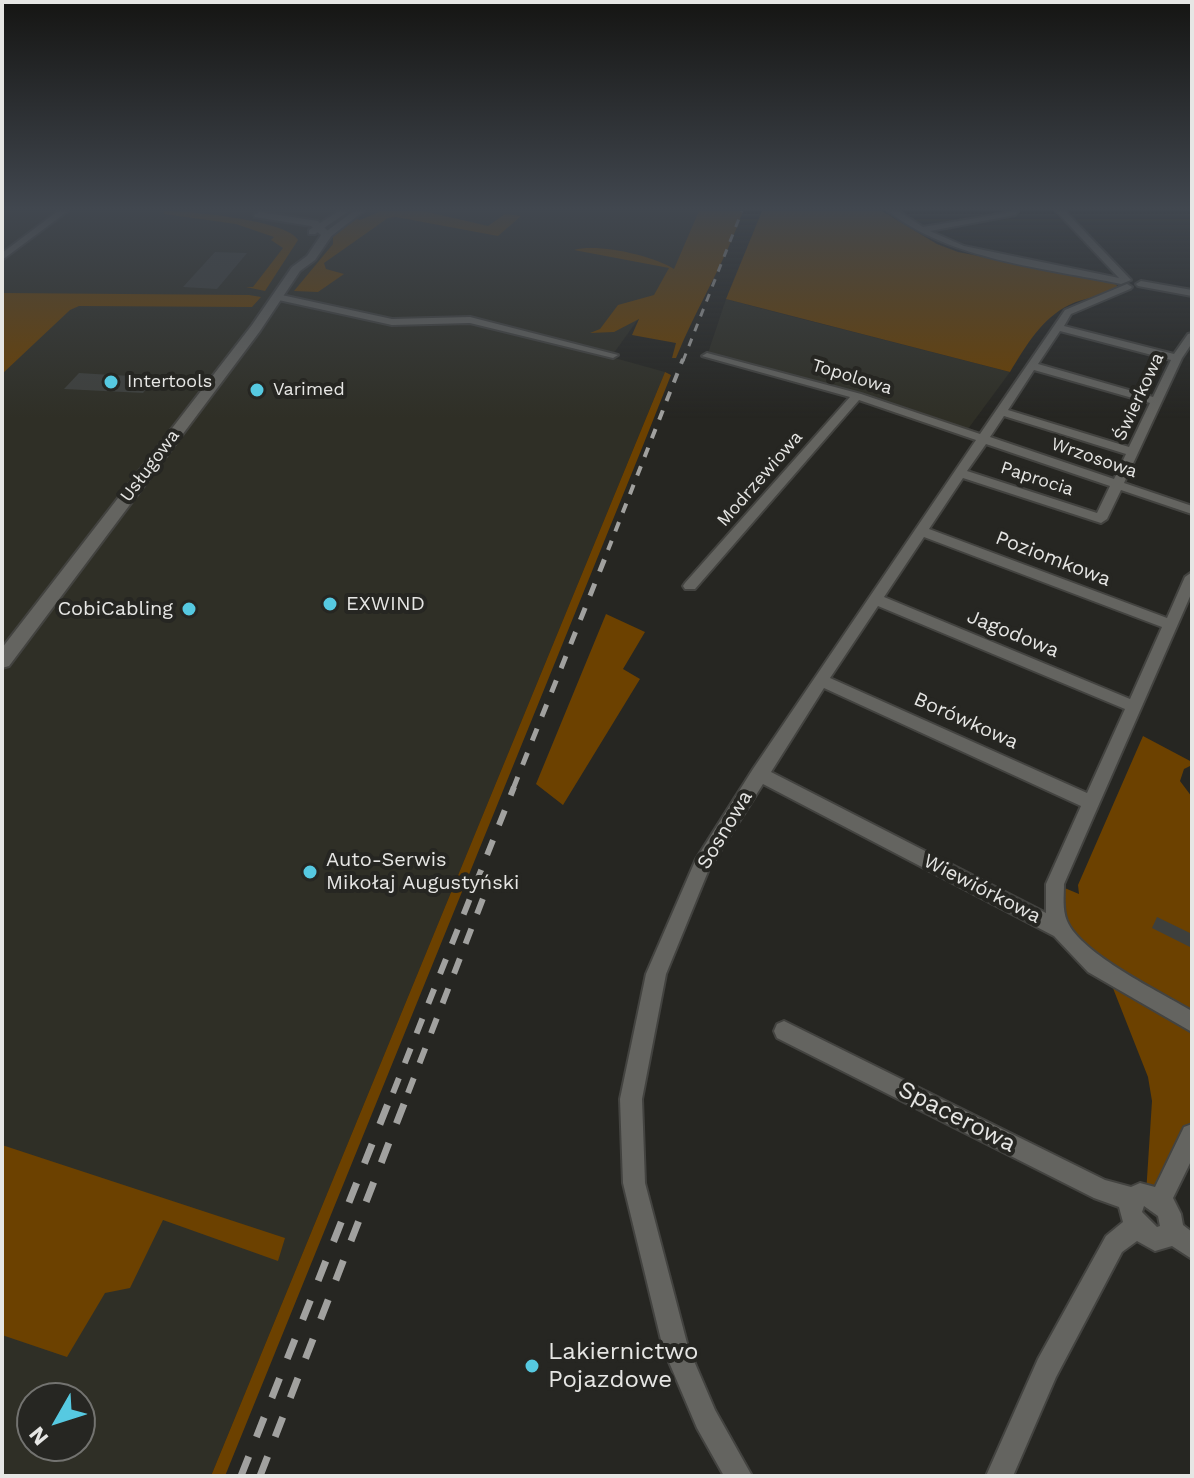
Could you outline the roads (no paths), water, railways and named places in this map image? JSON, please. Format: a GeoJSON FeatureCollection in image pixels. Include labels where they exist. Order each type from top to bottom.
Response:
{"type":"FeatureCollection","features":[{"type":"Feature","properties":{"kind":"street","name":"Usługowa"},"geometry":{"type":"LineString","coordinates":[[2,661],[289,280]]}},
{"type":"Feature","properties":{"kind":"street"},"geometry":{"type":"LineString","coordinates":[[1114,280],[1125,283]]}},
{"type":"Feature","properties":{"kind":"street","name":"Sosnowa"},"geometry":{"type":"LineString","coordinates":[[739,1476],[706,1419],[676,1348],[634,1183],[631,1099],[656,974],[702,865],[821,680],[1058,327],[1075,307],[1125,283],[1137,288],[1141,284],[1192,293]]}},
{"type":"Feature","properties":{"kind":"street"},"geometry":{"type":"LineString","coordinates":[[277,297],[392,322],[470,320],[613,355]]}},
{"type":"Feature","properties":{"kind":"street"},"geometry":{"type":"LineString","coordinates":[[1058,327],[1177,358]]}},
{"type":"Feature","properties":{"kind":"street","name":"Świerkowa"},"geometry":{"type":"LineString","coordinates":[[1101,519],[1177,358],[1192,336]]}},
{"type":"Feature","properties":{"kind":"street","name":"Topolowa"},"geometry":{"type":"LineString","coordinates":[[707,356],[857,396],[984,439]]}},
{"type":"Feature","properties":{"kind":"street"},"geometry":{"type":"LineString","coordinates":[[1032,366],[1158,402]]}},
{"type":"Feature","properties":{"kind":"street","name":"Modrzewiowa"},"geometry":{"type":"LineString","coordinates":[[690,586],[857,396]]}},
{"type":"Feature","properties":{"kind":"street"},"geometry":{"type":"LineString","coordinates":[[1002,412],[1133,452]]}},
{"type":"Feature","properties":{"kind":"street","name":"Wrzosowa"},"geometry":{"type":"LineString","coordinates":[[984,439],[1192,510]]}},
{"type":"Feature","properties":{"kind":"street","name":"Paprocia"},"geometry":{"type":"LineString","coordinates":[[961,473],[1101,519]]}},
{"type":"Feature","properties":{"kind":"street","name":"Poziomkowa"},"geometry":{"type":"LineString","coordinates":[[921,531],[1171,625]]}},
{"type":"Feature","properties":{"kind":"street"},"geometry":{"type":"LineString","coordinates":[[1061,930],[1055,912],[1055,884],[1192,577]]}},
{"type":"Feature","properties":{"kind":"street","name":"Jagodowa"},"geometry":{"type":"LineString","coordinates":[[875,599],[1135,707]]}},
{"type":"Feature","properties":{"kind":"street","name":"Borówkowa"},"geometry":{"type":"LineString","coordinates":[[821,680],[1092,803]]}},
{"type":"Feature","properties":{"kind":"street","name":"Wiewiórkowa"},"geometry":{"type":"LineString","coordinates":[[759,774],[1061,930],[1095,965],[1192,1022]]}},
{"type":"Feature","properties":{"kind":"street","name":"Spacerowa"},"geometry":{"type":"LineString","coordinates":[[784,1031],[1102,1190],[1132,1199]]}},
{"type":"Feature","properties":{"kind":"street"},"geometry":{"type":"LineString","coordinates":[[1160,1201],[1192,1135]]}},
{"type":"Feature","properties":{"kind":"street"},"geometry":{"type":"LineString","coordinates":[[1172,1231],[1163,1239],[1155,1239],[1137,1226],[1131,1214],[1132,1199],[1146,1194],[1160,1201],[1171,1217],[1172,1231],[1192,1247]]}},
{"type":"Feature","properties":{"kind":"street"},"geometry":{"type":"LineString","coordinates":[[999,1476],[1047,1368],[1114,1244],[1137,1226]]}},
{"type":"Feature","properties":{"kind":"railway"},"geometry":{"type":"LineString","coordinates":[[683,361],[715,280]]}},
{"type":"Feature","properties":{"kind":"railway"},"geometry":{"type":"LineString","coordinates":[[608,550],[683,359]]}},
{"type":"Feature","properties":{"kind":"railway"},"geometry":{"type":"LineString","coordinates":[[513,789],[609,548]]}},
{"type":"Feature","properties":{"kind":"railway"},"geometry":{"type":"LineString","coordinates":[[393,1093],[514,787]]}},
{"type":"Feature","properties":{"kind":"railway"},"geometry":{"type":"LineString","coordinates":[[408,1093],[489,883]]}},
{"type":"Feature","properties":{"kind":"railway"},"geometry":{"type":"LineString","coordinates":[[241,1476],[393,1091]]}},
{"type":"Feature","properties":{"kind":"railway"},"geometry":{"type":"LineString","coordinates":[[260,1476],[409,1091]]}},
{"type":"Feature","properties":{"kind":"place","name":"Intertools"},"geometry":{"type":"Point","coordinates":[111,382]}},
{"type":"Feature","properties":{"kind":"place","name":"Varimed"},"geometry":{"type":"Point","coordinates":[257,390]}},
{"type":"Feature","properties":{"kind":"place","name":"EXWIND"},"geometry":{"type":"Point","coordinates":[330,604]}},
{"type":"Feature","properties":{"kind":"place","name":"CobiCabling"},"geometry":{"type":"Point","coordinates":[189,609]}},
{"type":"Feature","properties":{"kind":"place","name":"Auto-Serwis Mikołaj Augustyński"},"geometry":{"type":"Point","coordinates":[310,872]}},
{"type":"Feature","properties":{"kind":"place","name":"Lakiernictwo Pojazdowe"},"geometry":{"type":"Point","coordinates":[532,1366]}}]}
